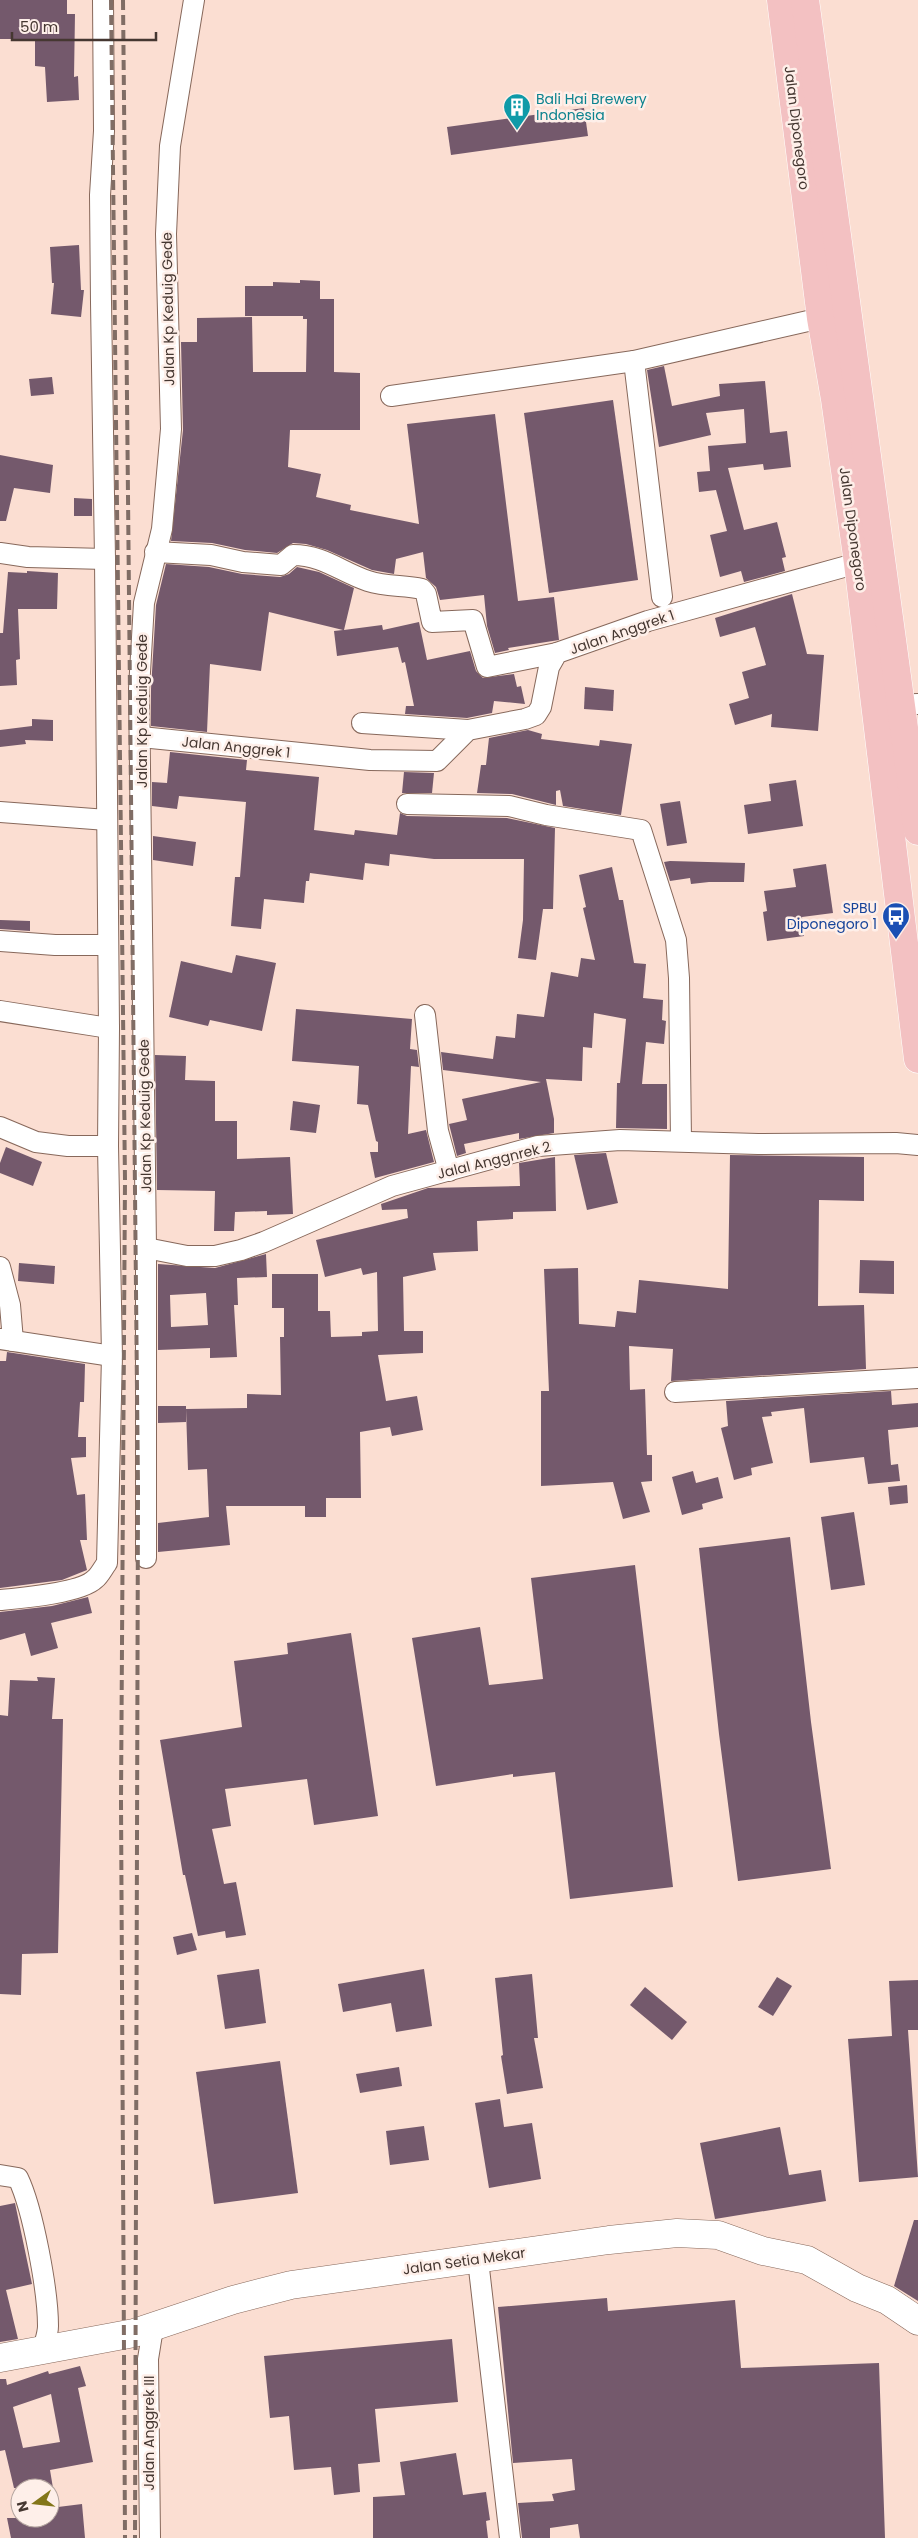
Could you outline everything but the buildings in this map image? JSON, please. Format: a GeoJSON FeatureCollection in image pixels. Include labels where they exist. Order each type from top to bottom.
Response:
{"type":"FeatureCollection","features":[{"type":"Feature","properties":{"kind":"highway","name":"Jalan Diponegoro"},"geometry":{"type":"LineString","coordinates":[[781,0],[821,318],[835,399],[858,563],[898,705]]}},
{"type":"Feature","properties":{"kind":"highway","name":"Jalan Diponegoro"},"geometry":{"type":"LineString","coordinates":[[805,0],[882,571],[898,705],[906,789],[918,1060]]}},
{"type":"Feature","properties":{"kind":"highway","name":"Jalan Diponegoro"},"geometry":{"type":"LineString","coordinates":[[906,789],[918,831]]}},
{"type":"Feature","properties":{"kind":"street"},"geometry":{"type":"LineString","coordinates":[[0,1600],[37,1597],[87,1585],[96,1579],[106,1563],[112,1356],[108,1146],[109,1028],[100,204],[104,131],[103,0]]}},
{"type":"Feature","properties":{"kind":"street","name":"Jalan Kp Keduig Gede"},"geometry":{"type":"LineString","coordinates":[[146,1558],[146,1248],[139,690],[144,603],[162,529],[171,429],[167,190],[170,146],[194,0]]}},
{"type":"Feature","properties":{"kind":"street"},"geometry":{"type":"LineString","coordinates":[[391,396],[634,361],[821,318]]}},
{"type":"Feature","properties":{"kind":"street"},"geometry":{"type":"LineString","coordinates":[[634,361],[662,597]]}},
{"type":"Feature","properties":{"kind":"street"},"geometry":{"type":"LineString","coordinates":[[155,552],[211,555],[243,562],[281,565],[293,555],[326,560],[342,570],[370,582],[422,589],[426,594],[432,622],[473,620],[487,667],[556,653]]}},
{"type":"Feature","properties":{"kind":"street"},"geometry":{"type":"LineString","coordinates":[[0,553],[28,557],[105,559]]}},
{"type":"Feature","properties":{"kind":"street","name":"Jalan Anggrek 1"},"geometry":{"type":"LineString","coordinates":[[141,737],[370,760],[431,761],[442,758],[468,730],[526,719],[536,715],[541,707],[549,667],[556,653],[648,621],[858,563]]}},
{"type":"Feature","properties":{"kind":"street"},"geometry":{"type":"LineString","coordinates":[[362,723],[468,730]]}},
{"type":"Feature","properties":{"kind":"street"},"geometry":{"type":"LineString","coordinates":[[407,804],[509,806],[546,815],[641,830],[676,940],[679,978],[681,1141]]}},
{"type":"Feature","properties":{"kind":"street"},"geometry":{"type":"LineString","coordinates":[[0,812],[107,820]]}},
{"type":"Feature","properties":{"kind":"street"},"geometry":{"type":"LineString","coordinates":[[0,941],[55,945],[108,945]]}},
{"type":"Feature","properties":{"kind":"street"},"geometry":{"type":"LineString","coordinates":[[0,1011],[109,1028]]}},
{"type":"Feature","properties":{"kind":"street"},"geometry":{"type":"LineString","coordinates":[[425,1015],[438,1131],[449,1171]]}},
{"type":"Feature","properties":{"kind":"street"},"geometry":{"type":"LineString","coordinates":[[0,1127],[36,1142],[68,1146],[108,1146]]}},
{"type":"Feature","properties":{"kind":"street","name":"Jalal Anggnrek 2"},"geometry":{"type":"LineString","coordinates":[[146,1248],[187,1256],[215,1256],[241,1250],[264,1242],[392,1186],[538,1146],[620,1140],[758,1144],[896,1143],[918,1145]]}},
{"type":"Feature","properties":{"kind":"street"},"geometry":{"type":"LineString","coordinates":[[0,1267],[10,1305],[7,1340],[112,1356]]}},
{"type":"Feature","properties":{"kind":"street"},"geometry":{"type":"LineString","coordinates":[[675,1392],[918,1378]]}},
{"type":"Feature","properties":{"kind":"street"},"geometry":{"type":"LineString","coordinates":[[0,2175],[18,2178],[26,2195],[43,2280],[47,2316],[47,2336],[43,2349]]}},
{"type":"Feature","properties":{"kind":"street","name":"Jalan Setia Mekar"},"geometry":{"type":"LineString","coordinates":[[0,2358],[153,2328],[233,2300],[292,2285],[609,2240],[677,2233],[718,2235],[763,2251],[807,2260],[857,2288],[887,2300],[918,2321]]}},
{"type":"Feature","properties":{"kind":"street"},"geometry":{"type":"LineString","coordinates":[[478,2260],[510,2538]]}},
{"type":"Feature","properties":{"kind":"street","name":"Jalan Anggrek III"},"geometry":{"type":"LineString","coordinates":[[150,2538],[148,2359],[153,2328]]}},
{"type":"Feature","properties":{"kind":"railway"},"geometry":{"type":"LineString","coordinates":[[111,0],[125,1180],[121,1800],[125,2538]]}},
{"type":"Feature","properties":{"kind":"railway"},"geometry":{"type":"LineString","coordinates":[[123,0],[138,1489],[135,2538]]}},
{"type":"Feature","properties":{"kind":"place","name":"Bali Hai Brewery Indonesia"},"geometry":{"type":"Point","coordinates":[517,131]}},
{"type":"Feature","properties":{"kind":"place","name":"SPBU Diponegoro 1"},"geometry":{"type":"Point","coordinates":[896,940]}}]}
